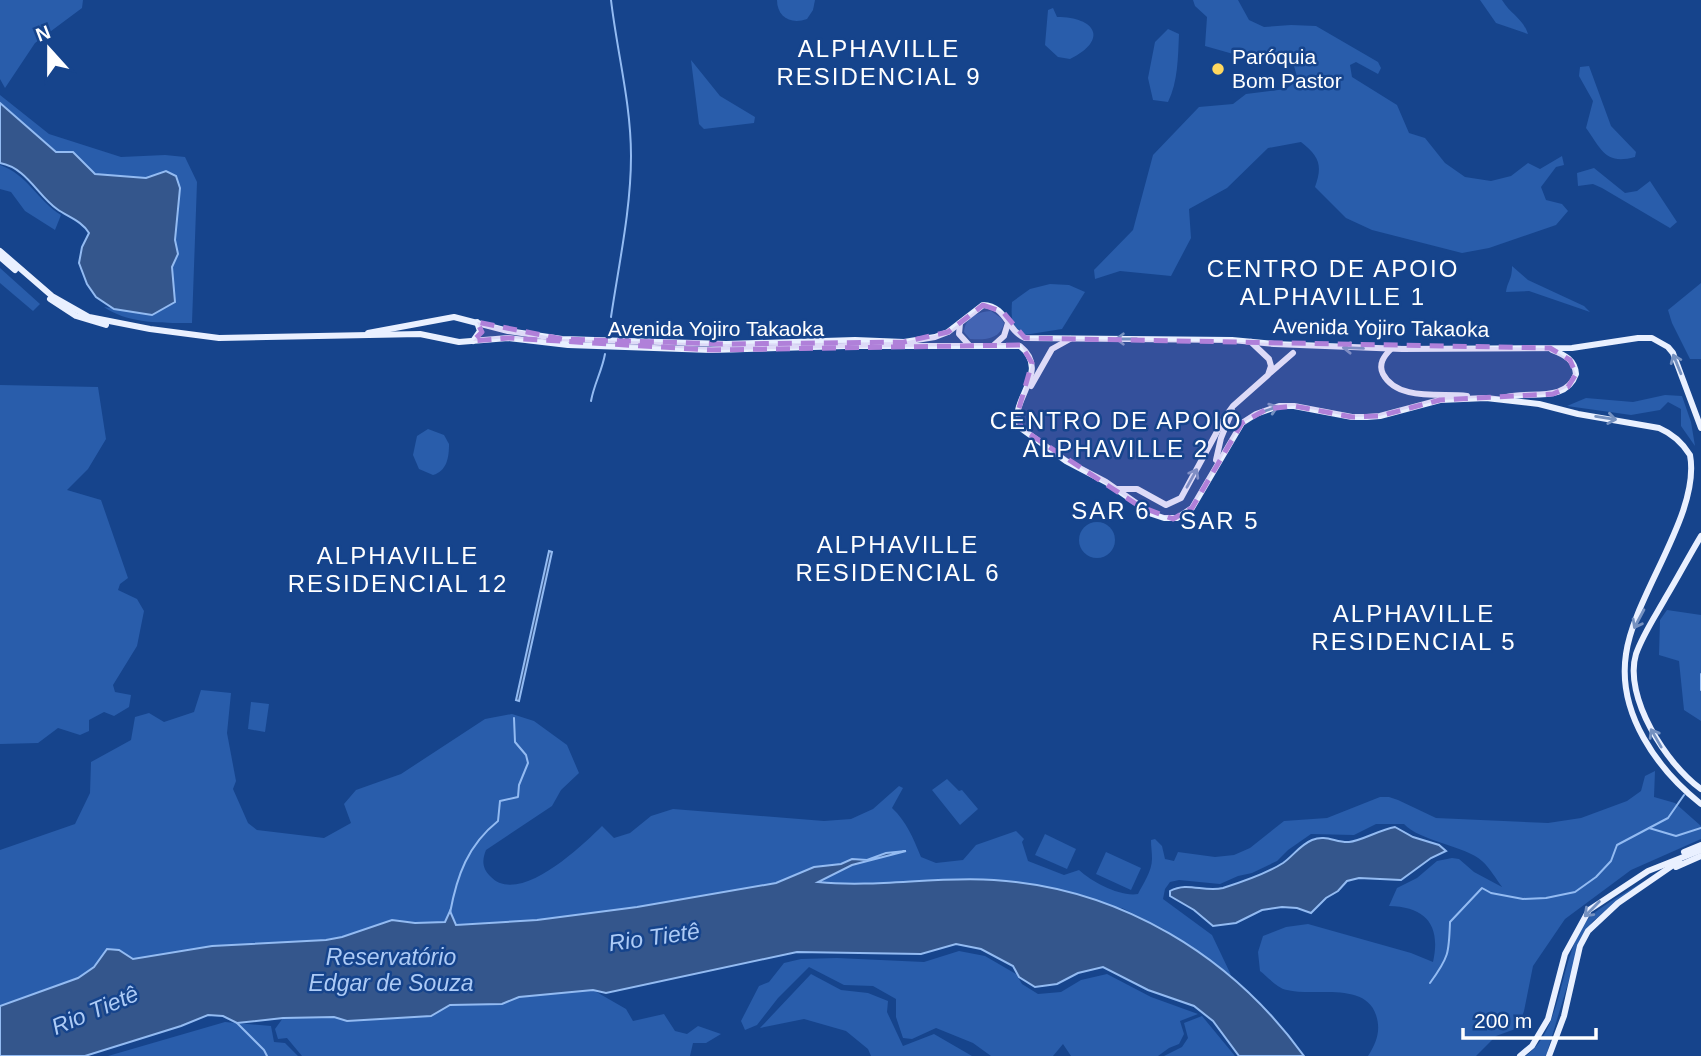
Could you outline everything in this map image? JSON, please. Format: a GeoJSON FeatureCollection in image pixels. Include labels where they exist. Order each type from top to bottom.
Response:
{"type":"FeatureCollection","features":[{"type":"Feature","properties":{"kind":"main road"},"geometry":{"type":"LineString","coordinates":[[0,251],[52,296],[81,314],[103,321],[150,329]]}},
{"type":"Feature","properties":{"kind":"main road"},"geometry":{"type":"LineString","coordinates":[[0,257],[56,303],[76,316],[97,324],[219,338],[338,337]]}},
{"type":"Feature","properties":{"kind":"main road"},"geometry":{"type":"LineString","coordinates":[[970,346],[959,334],[960,323],[983,304],[1003,312],[1009,323],[1004,336],[992,346]]}},
{"type":"Feature","properties":{"kind":"main road","name":"Avenida Yojiro Takaoka"},"geometry":{"type":"LineString","coordinates":[[338,337],[454,317],[508,331],[562,339],[718,344],[904,341],[935,337],[960,323]]}},
{"type":"Feature","properties":{"kind":"main road"},"geometry":{"type":"LineString","coordinates":[[436,320],[435,333],[441,338]]}},
{"type":"Feature","properties":{"kind":"main road"},"geometry":{"type":"LineString","coordinates":[[473,341],[480,331],[477,322]]}},
{"type":"Feature","properties":{"kind":"main road","name":"Avenida Yojiro Takaoka"},"geometry":{"type":"LineString","coordinates":[[1009,323],[1018,335],[1025,338],[1251,342],[1391,349],[1572,348],[1652,338],[1673,354],[1701,428]]}},
{"type":"Feature","properties":{"kind":"main road","name":"Avenida Yojiro Takaoka"},"geometry":{"type":"LineString","coordinates":[[338,337],[420,334],[459,342],[508,338],[568,345],[712,350],[1020,346],[1030,356],[1032,363],[1031,379],[1019,408]]}},
{"type":"Feature","properties":{"kind":"main road"},"geometry":{"type":"LineString","coordinates":[[1071,338],[1052,349],[1019,408],[1016,420],[1022,429],[1066,461],[1117,489],[1152,514],[1177,518],[1192,508],[1242,423],[1267,409],[1294,406],[1352,417],[1367,417],[1440,400],[1553,394],[1568,387],[1576,374],[1573,363],[1550,348]]}},
{"type":"Feature","properties":{"kind":"main road"},"geometry":{"type":"LineString","coordinates":[[1251,342],[1269,359],[1271,366],[1268,375]]}},
{"type":"Feature","properties":{"kind":"main road"},"geometry":{"type":"LineString","coordinates":[[1391,349],[1383,359],[1381,370],[1398,390],[1486,398]]}},
{"type":"Feature","properties":{"kind":"main road"},"geometry":{"type":"LineString","coordinates":[[1117,489],[1137,489],[1166,505],[1181,498],[1233,406],[1293,353]]}},
{"type":"Feature","properties":{"kind":"main road"},"geometry":{"type":"LineString","coordinates":[[1502,398],[1659,428],[1672,433],[1693,459],[1699,480]]}},
{"type":"Feature","properties":{"kind":"main road"},"geometry":{"type":"LineString","coordinates":[[1215,466],[1221,438],[1233,406]]}},
{"type":"Feature","properties":{"kind":"main road"},"geometry":{"type":"LineString","coordinates":[[1701,536],[1645,634],[1636,654],[1635,677],[1645,714],[1655,736],[1677,767],[1701,789]]}},
{"type":"Feature","properties":{"kind":"main road"},"geometry":{"type":"LineString","coordinates":[[1676,550],[1633,630],[1626,653],[1625,681],[1634,716],[1653,755],[1671,778],[1701,804]]}},
{"type":"Feature","properties":{"kind":"main road"},"geometry":{"type":"LineString","coordinates":[[1520,1056],[1532,1046],[1548,1019],[1565,954],[1585,916],[1595,904],[1663,861],[1700,851]]}},
{"type":"Feature","properties":{"kind":"main road"},"geometry":{"type":"LineString","coordinates":[[1549,1056],[1564,1016],[1577,958],[1594,923],[1646,883],[1700,851]]}},
{"type":"Feature","properties":{"kind":"highlighted area"},"geometry":{"type":"Polygon","coordinates":[[[983,305],[1003,312],[1025,338],[1550,348],[1570,360],[1576,374],[1568,387],[1553,394],[1440,400],[1380,416],[1352,417],[1294,406],[1267,409],[1242,423],[1192,508],[1173,519],[1139,506],[1022,429],[1017,415],[1032,363],[1021,345],[711,350],[508,338],[473,341],[482,332],[477,322],[562,339],[726,344],[904,342],[948,332],[983,305]]]}},
{"type":"Feature","properties":{"kind":"shaded area"},"geometry":{"type":"Polygon","coordinates":[[[0,0],[83,0],[82,8],[35,43],[5,88],[0,79],[0,0]]]}},
{"type":"Feature","properties":{"kind":"shaded area"},"geometry":{"type":"Polygon","coordinates":[[[777,0],[815,0],[807,19],[796,21],[782,15],[777,0]]]}},
{"type":"Feature","properties":{"kind":"shaded area"},"geometry":{"type":"Polygon","coordinates":[[[1193,0],[1238,0],[1249,20],[1264,27],[1316,26],[1378,62],[1381,68],[1378,74],[1356,62],[1350,65],[1352,77],[1397,105],[1409,133],[1425,138],[1445,163],[1465,177],[1491,181],[1511,176],[1528,163],[1540,169],[1562,156],[1564,165],[1556,167],[1541,187],[1546,200],[1562,204],[1568,211],[1556,225],[1489,248],[1462,253],[1372,230],[1346,218],[1315,187],[1319,173],[1318,162],[1301,142],[1268,148],[1227,188],[1189,209],[1191,238],[1171,276],[1120,271],[1095,279],[1094,270],[1133,230],[1153,155],[1199,107],[1233,104],[1246,94],[1286,89],[1298,80],[1292,59],[1275,55],[1265,63],[1205,46],[1207,17],[1195,6],[1193,0]]]}},
{"type":"Feature","properties":{"kind":"shaded area"},"geometry":{"type":"Polygon","coordinates":[[[1480,0],[1502,0],[1523,24],[1528,34],[1496,23],[1480,0]]]}},
{"type":"Feature","properties":{"kind":"shaded area"},"geometry":{"type":"Polygon","coordinates":[[[1053,8],[1057,17],[1081,21],[1093,31],[1090,44],[1070,59],[1058,57],[1045,45],[1048,10],[1053,8]]]}},
{"type":"Feature","properties":{"kind":"shaded area"},"geometry":{"type":"Polygon","coordinates":[[[1168,29],[1179,34],[1176,78],[1168,102],[1153,100],[1148,78],[1155,42],[1168,29]]]}},
{"type":"Feature","properties":{"kind":"shaded area"},"geometry":{"type":"Polygon","coordinates":[[[691,60],[720,96],[755,117],[754,123],[704,129],[699,124],[691,60]]]}},
{"type":"Feature","properties":{"kind":"shaded area"},"geometry":{"type":"Polygon","coordinates":[[[1589,66],[1611,126],[1636,152],[1635,157],[1617,159],[1605,154],[1586,128],[1593,101],[1579,76],[1580,67],[1589,66]]]}},
{"type":"Feature","properties":{"kind":"shaded area"},"geometry":{"type":"Polygon","coordinates":[[[0,95],[49,134],[121,157],[185,157],[197,182],[192,323],[135,320],[104,307],[152,315],[175,302],[172,267],[178,254],[175,240],[180,188],[166,171],[146,178],[95,174],[73,153],[57,152],[0,103],[0,95]]]}},
{"type":"Feature","properties":{"kind":"shaded area"},"geometry":{"type":"Polygon","coordinates":[[[0,165],[18,175],[61,215],[55,230],[25,211],[11,192],[0,189],[0,165]]]}},
{"type":"Feature","properties":{"kind":"shaded area"},"geometry":{"type":"Polygon","coordinates":[[[1594,168],[1625,193],[1637,191],[1650,181],[1677,222],[1670,228],[1602,188],[1593,184],[1578,186],[1577,173],[1594,168]]]}},
{"type":"Feature","properties":{"kind":"shaded area"},"geometry":{"type":"Polygon","coordinates":[[[1512,266],[1528,280],[1584,306],[1590,312],[1529,291],[1506,292],[1512,266]]]}},
{"type":"Feature","properties":{"kind":"shaded area"},"geometry":{"type":"Polygon","coordinates":[[[0,268],[40,304],[33,311],[0,283],[0,268]]]}},
{"type":"Feature","properties":{"kind":"shaded area"},"geometry":{"type":"Polygon","coordinates":[[[1701,283],[1701,359],[1690,359],[1668,310],[1701,283]]]}},
{"type":"Feature","properties":{"kind":"shaded area"},"geometry":{"type":"Polygon","coordinates":[[[1050,284],[1069,285],[1085,292],[1062,329],[1024,335],[1013,321],[1012,302],[1030,289],[1050,284]]]}},
{"type":"Feature","properties":{"kind":"shaded area"},"geometry":{"type":"Polygon","coordinates":[[[991,311],[1004,323],[999,333],[986,339],[970,339],[964,332],[970,319],[977,314],[991,311]]]}},
{"type":"Feature","properties":{"kind":"shaded area"},"geometry":{"type":"Polygon","coordinates":[[[0,385],[98,387],[106,439],[88,469],[67,490],[101,500],[128,578],[120,584],[118,590],[137,599],[144,611],[137,646],[113,685],[115,692],[131,695],[129,707],[114,716],[104,712],[89,720],[89,731],[80,735],[58,728],[38,743],[0,744],[0,385]]]}},
{"type":"Feature","properties":{"kind":"shaded area"},"geometry":{"type":"Polygon","coordinates":[[[1665,395],[1682,396],[1691,422],[1695,446],[1681,426],[1681,409],[1668,402],[1660,410],[1631,415],[1567,406],[1586,398],[1633,402],[1665,395]]]}},
{"type":"Feature","properties":{"kind":"shaded area"},"geometry":{"type":"Polygon","coordinates":[[[428,429],[444,435],[449,444],[444,467],[433,475],[419,469],[413,455],[417,436],[428,429]]]}},
{"type":"Feature","properties":{"kind":"shaded area"},"geometry":{"type":"Polygon","coordinates":[[[1097,522],[1110,527],[1115,540],[1110,553],[1097,558],[1084,553],[1079,540],[1084,527],[1097,522]]]}},
{"type":"Feature","properties":{"kind":"shaded area"},"geometry":{"type":"Polygon","coordinates":[[[1667,610],[1701,615],[1701,721],[1684,710],[1679,661],[1659,655],[1660,620],[1667,610]]]}},
{"type":"Feature","properties":{"kind":"shaded area"},"geometry":{"type":"Polygon","coordinates":[[[201,690],[231,693],[227,733],[236,781],[233,789],[248,823],[257,830],[324,838],[351,823],[344,804],[356,790],[401,774],[485,719],[512,714],[534,721],[567,745],[579,773],[561,790],[552,806],[486,850],[483,861],[485,870],[502,884],[516,884],[549,870],[580,847],[602,826],[614,838],[630,833],[651,816],[673,809],[824,821],[851,819],[873,809],[899,786],[903,788],[892,808],[906,825],[921,857],[936,863],[963,860],[976,845],[1016,831],[1024,839],[1022,842],[1028,861],[1064,875],[1079,870],[1107,888],[1131,894],[1138,894],[1149,873],[1152,864],[1151,840],[1155,839],[1162,846],[1165,859],[1174,861],[1178,852],[1215,857],[1234,855],[1250,848],[1284,821],[1327,818],[1380,797],[1398,800],[1436,818],[1548,823],[1581,818],[1627,801],[1641,791],[1645,776],[1655,771],[1654,797],[1675,803],[1701,826],[1701,839],[1631,870],[1565,919],[1533,966],[1518,1028],[1496,1036],[1476,1056],[1368,1056],[1378,1031],[1376,1015],[1370,1004],[1350,994],[1283,989],[1260,971],[1258,952],[1263,936],[1286,927],[1308,924],[1411,953],[1433,962],[1435,938],[1428,921],[1413,910],[1389,906],[1397,888],[1417,878],[1437,861],[1452,858],[1459,859],[1474,872],[1502,887],[1488,867],[1475,856],[1420,835],[1404,824],[1376,824],[1354,835],[1311,834],[1277,861],[1220,884],[1179,880],[1170,882],[1163,899],[1212,935],[1231,975],[1164,929],[1122,908],[816,882],[852,865],[901,852],[886,853],[867,860],[852,859],[841,864],[814,867],[776,883],[637,907],[537,920],[455,925],[451,912],[445,922],[415,923],[392,920],[326,940],[212,946],[133,959],[119,950],[78,978],[0,1006],[0,850],[75,824],[90,793],[91,762],[131,740],[135,717],[149,713],[164,722],[194,712],[201,690]]]}},
{"type":"Feature","properties":{"kind":"shaded area"},"geometry":{"type":"Polygon","coordinates":[[[251,702],[269,704],[265,732],[248,729],[251,702]]]}},
{"type":"Feature","properties":{"kind":"shaded area"},"geometry":{"type":"Polygon","coordinates":[[[947,779],[959,791],[962,790],[978,809],[960,825],[932,790],[947,779]]]}},
{"type":"Feature","properties":{"kind":"shaded area"},"geometry":{"type":"Polygon","coordinates":[[[1045,834],[1076,849],[1067,869],[1035,855],[1045,834]]]}},
{"type":"Feature","properties":{"kind":"shaded area"},"geometry":{"type":"Polygon","coordinates":[[[1106,852],[1141,868],[1131,890],[1096,874],[1106,852]]]}},
{"type":"Feature","properties":{"kind":"shaded area"},"geometry":{"type":"Polygon","coordinates":[[[1646,880],[1593,921],[1582,937],[1546,1056],[1526,1056],[1539,1043],[1548,1027],[1571,952],[1588,919],[1646,880]]]}},
{"type":"Feature","properties":{"kind":"shaded area"},"geometry":{"type":"Polygon","coordinates":[[[959,951],[985,956],[1016,974],[1022,984],[1038,994],[1061,992],[1081,980],[1107,974],[1151,997],[1198,1014],[1180,1021],[1184,1034],[1179,1044],[1158,1056],[1071,1056],[1063,1044],[1053,1056],[991,1056],[973,1043],[936,1028],[912,1039],[903,1038],[896,1017],[896,999],[873,986],[844,985],[809,967],[778,998],[757,1025],[745,1030],[741,1021],[759,986],[769,982],[784,963],[801,959],[837,958],[924,962],[959,951]]]}},
{"type":"Feature","properties":{"kind":"shaded area"},"geometry":{"type":"Polygon","coordinates":[[[811,974],[841,990],[868,993],[888,1001],[887,1012],[903,1046],[934,1034],[972,1056],[871,1056],[868,1049],[846,1031],[804,1019],[760,1028],[811,974]]]}},
{"type":"Feature","properties":{"kind":"shaded area"},"geometry":{"type":"Polygon","coordinates":[[[593,990],[626,1009],[633,1021],[664,1014],[675,1031],[687,1034],[698,1026],[721,1034],[706,1043],[693,1043],[690,1056],[302,1056],[287,1038],[278,1039],[275,1029],[283,1018],[334,1017],[348,1021],[430,1016],[450,1005],[502,1004],[519,997],[593,990]]]}},
{"type":"Feature","properties":{"kind":"shaded area"},"geometry":{"type":"Polygon","coordinates":[[[1202,1016],[1235,1056],[1164,1056],[1182,1047],[1188,1038],[1184,1023],[1202,1016]]]}},
{"type":"Feature","properties":{"kind":"shaded area"},"geometry":{"type":"Polygon","coordinates":[[[225,1022],[271,1026],[274,1042],[285,1043],[298,1056],[108,1056],[225,1022]]]}},
{"type":"Feature","properties":{"kind":"water"},"geometry":{"type":"Polygon","coordinates":[[[0,103],[56,152],[73,152],[95,174],[146,178],[166,171],[176,176],[180,188],[175,240],[178,254],[172,267],[175,302],[152,315],[114,309],[96,297],[87,284],[79,263],[82,247],[89,233],[79,222],[50,203],[17,170],[0,163],[0,103]]]}},
{"type":"Feature","properties":{"kind":"water"},"geometry":{"type":"Polygon","coordinates":[[[549,551],[552,552],[519,701],[516,700],[549,551]]]}},
{"type":"Feature","properties":{"kind":"water"},"geometry":{"type":"Polygon","coordinates":[[[1395,827],[1413,837],[1439,845],[1446,851],[1431,858],[1401,880],[1359,878],[1347,881],[1311,913],[1282,907],[1262,910],[1236,923],[1213,926],[1194,910],[1170,896],[1170,891],[1177,888],[1223,888],[1254,877],[1283,863],[1317,838],[1349,842],[1395,827]]]}},
{"type":"Feature","properties":{"kind":"water","name":"Reservatório Edgar de Souza"},"geometry":{"type":"Polygon","coordinates":[[[906,851],[852,865],[818,882],[862,884],[950,879],[994,880],[1041,886],[1085,897],[1128,913],[1169,933],[1207,958],[1242,987],[1275,1020],[1304,1056],[1239,1056],[1213,1021],[1194,1006],[1148,990],[1103,967],[1078,973],[1057,984],[1035,987],[1019,977],[1013,966],[981,949],[956,944],[921,954],[797,952],[606,993],[593,990],[519,997],[502,1004],[450,1005],[431,1016],[347,1021],[334,1017],[283,1018],[237,1023],[223,1016],[208,1015],[85,1056],[0,1056],[0,1006],[78,978],[94,967],[107,949],[119,950],[133,959],[212,946],[326,940],[392,920],[415,923],[445,922],[450,911],[456,925],[537,920],[637,907],[776,883],[814,867],[841,864],[852,859],[867,860],[886,853],[906,851]]]}},
{"type":"Feature","properties":{"kind":"waterway"},"geometry":{"type":"LineString","coordinates":[[611,0],[626,97],[631,156],[627,216],[611,317]]}},
{"type":"Feature","properties":{"kind":"waterway"},"geometry":{"type":"LineString","coordinates":[[591,401],[605,354]]}},
{"type":"Feature","properties":{"kind":"waterway"},"geometry":{"type":"LineString","coordinates":[[1701,674],[1701,690]]}},
{"type":"Feature","properties":{"kind":"waterway"},"geometry":{"type":"LineString","coordinates":[[450,913],[465,862],[479,840],[498,821],[500,801],[518,797],[519,785],[528,763],[526,755],[515,742],[514,718]]}},
{"type":"Feature","properties":{"kind":"waterway"},"geometry":{"type":"LineString","coordinates":[[1430,983],[1447,954],[1450,922],[1482,888],[1491,893],[1523,899],[1575,892],[1596,877],[1611,861],[1617,845],[1668,818],[1684,795]]}},
{"type":"Feature","properties":{"kind":"waterway"},"geometry":{"type":"LineString","coordinates":[[1649,828],[1676,836],[1701,828]]}},
{"type":"Feature","properties":{"kind":"waterway"},"geometry":{"type":"LineString","coordinates":[[237,1023],[267,1056]]}},
{"type":"Feature","properties":{"kind":"place","name":"Paróquia Bom Pastor"},"geometry":{"type":"Point","coordinates":[1218,69]}},
{"type":"Feature","properties":{"kind":"district","name":"ALPHAVILLE RESIDENCIAL 9"},"geometry":{"type":"Point","coordinates":[879,63]}},
{"type":"Feature","properties":{"kind":"district","name":"CENTRO DE APOIO ALPHAVILLE 1"},"geometry":{"type":"Point","coordinates":[1333,283]}},
{"type":"Feature","properties":{"kind":"district","name":"CENTRO DE APOIO ALPHAVILLE 2"},"geometry":{"type":"Point","coordinates":[1116,435]}},
{"type":"Feature","properties":{"kind":"district","name":"SAR 6"},"geometry":{"type":"Point","coordinates":[1111,511]}},
{"type":"Feature","properties":{"kind":"district","name":"SAR 5"},"geometry":{"type":"Point","coordinates":[1220,521]}},
{"type":"Feature","properties":{"kind":"district","name":"ALPHAVILLE RESIDENCIAL 6"},"geometry":{"type":"Point","coordinates":[898,559]}},
{"type":"Feature","properties":{"kind":"district","name":"ALPHAVILLE RESIDENCIAL 12"},"geometry":{"type":"Point","coordinates":[398,570]}},
{"type":"Feature","properties":{"kind":"district","name":"ALPHAVILLE RESIDENCIAL 5"},"geometry":{"type":"Point","coordinates":[1414,628]}},
{"type":"Feature","properties":{"kind":"water label","name":"Rio Tietê"},"geometry":{"type":"Point","coordinates":[654,937]}},
{"type":"Feature","properties":{"kind":"water label","name":"Rio Tietê"},"geometry":{"type":"Point","coordinates":[95,1010]}}]}
